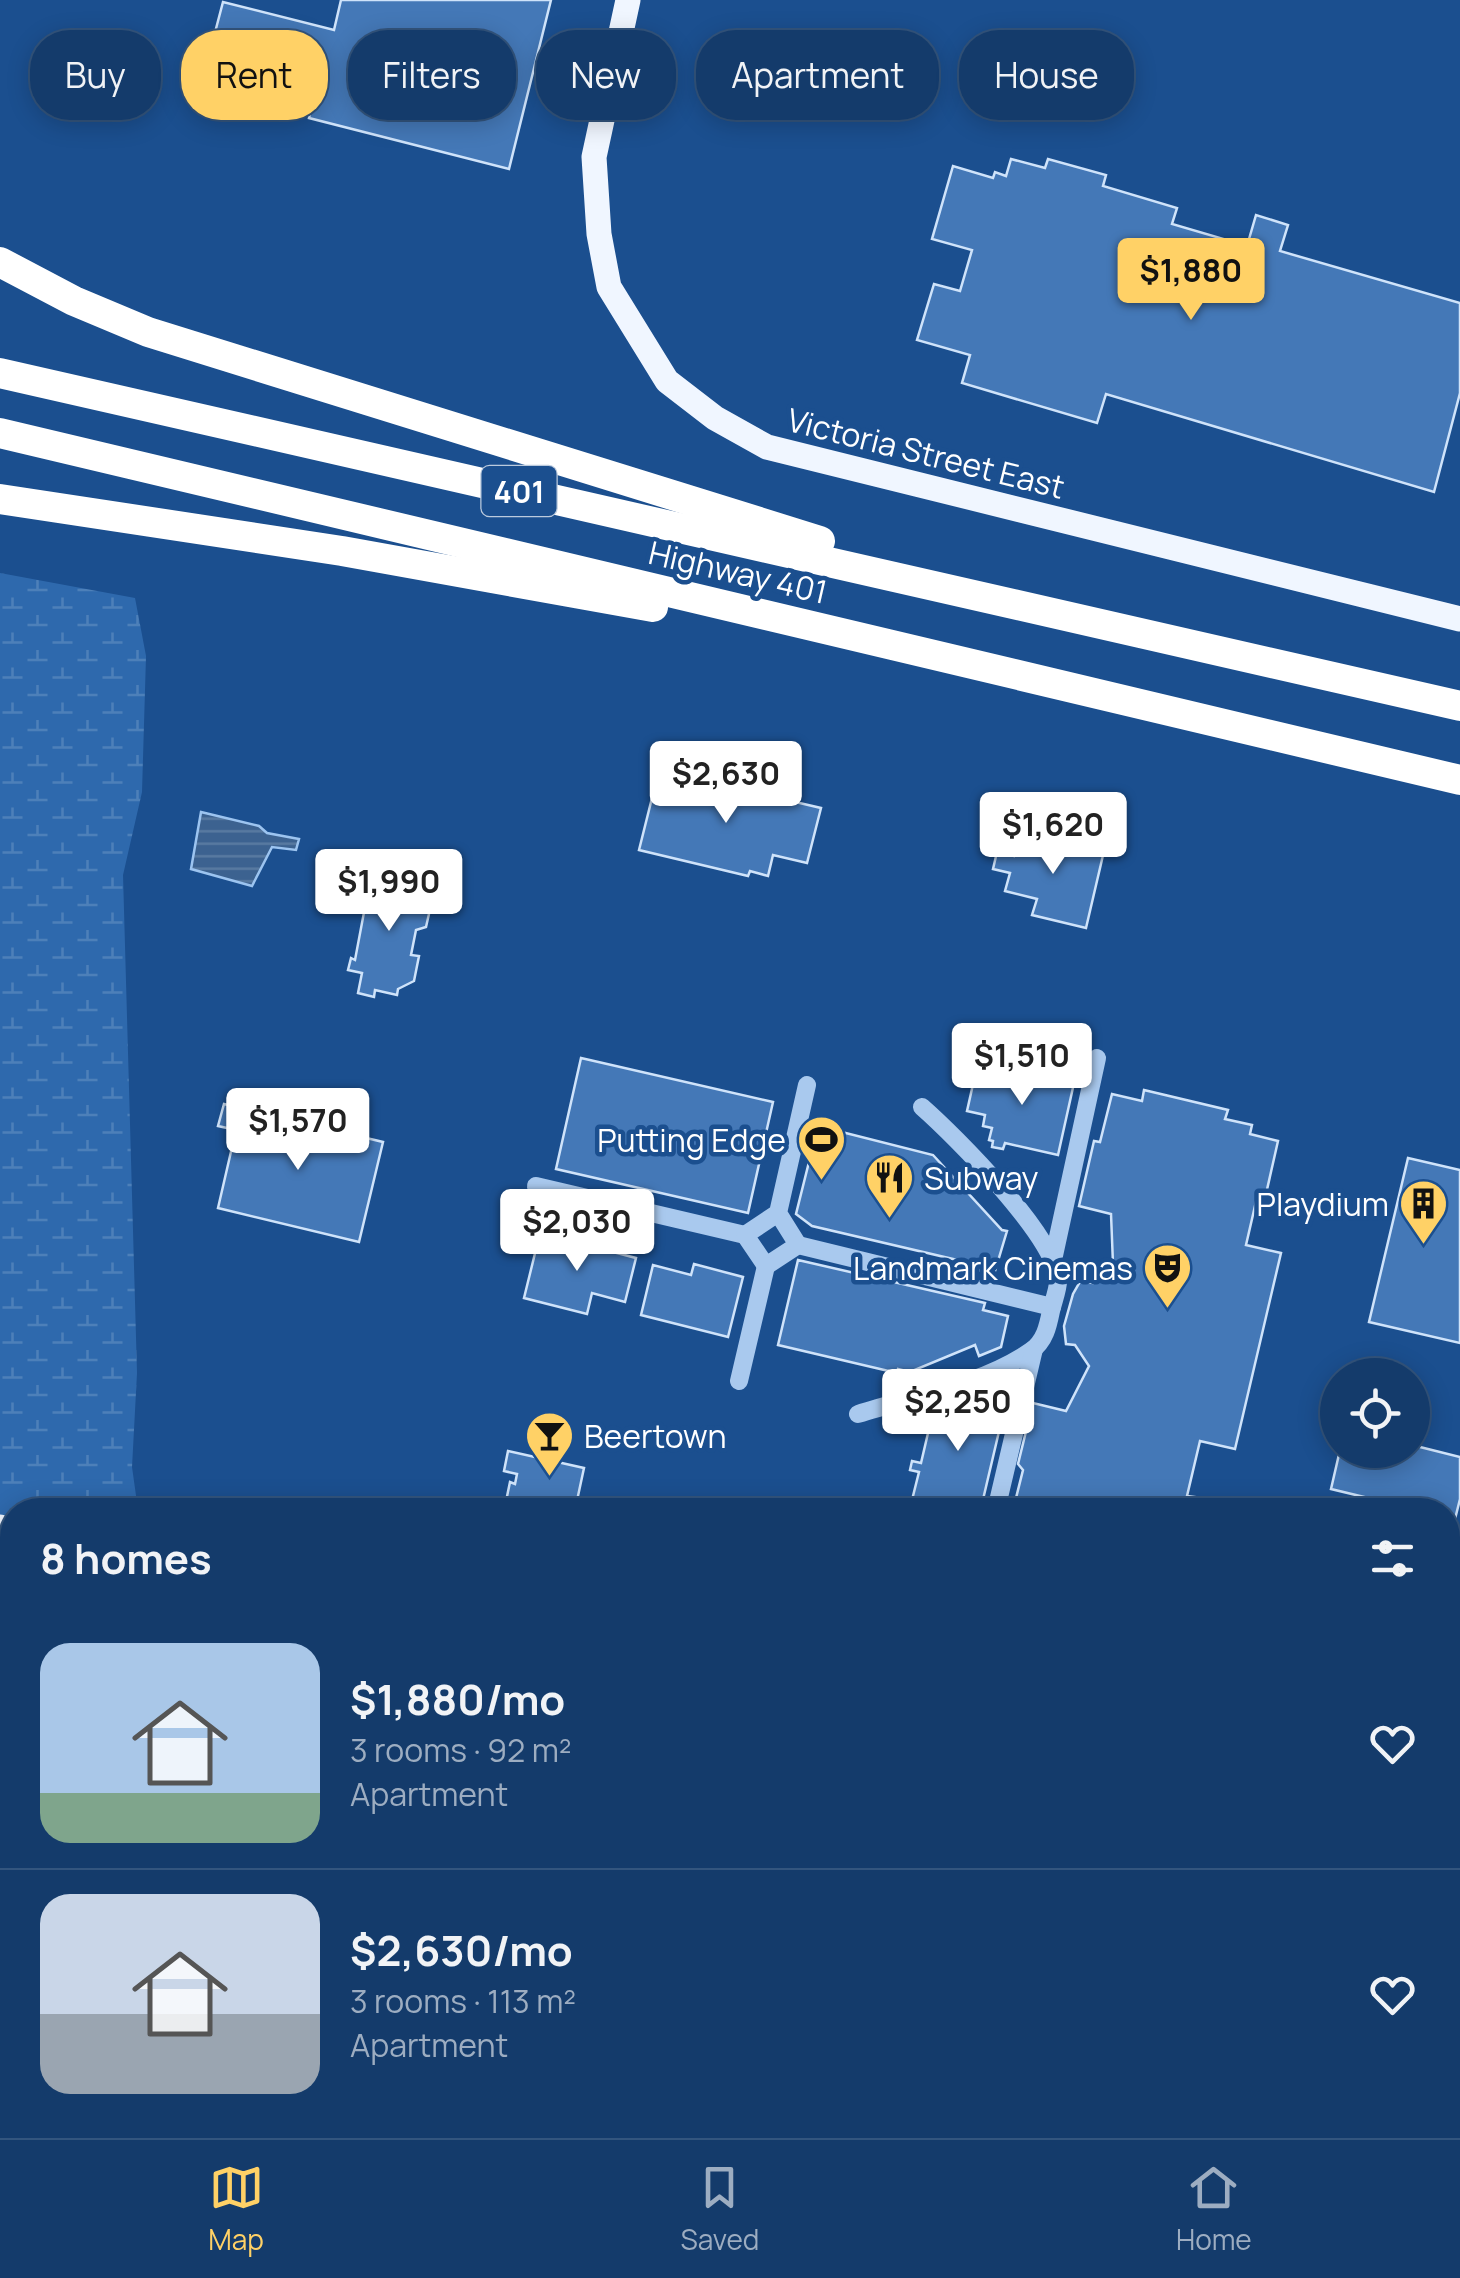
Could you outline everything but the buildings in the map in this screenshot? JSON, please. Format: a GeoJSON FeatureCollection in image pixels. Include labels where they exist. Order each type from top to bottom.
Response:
{"type":"FeatureCollection","features":[{"type":"Feature","properties":{"kind":"highway"},"geometry":{"type":"LineString","coordinates":[[0,262],[74,301],[148,332],[1038,608]]}},
{"type":"Feature","properties":{"kind":"highway","name":"Highway 401"},"geometry":{"type":"LineString","coordinates":[[0,373],[1460,706]]}},
{"type":"Feature","properties":{"kind":"highway","name":"Highway 401"},"geometry":{"type":"LineString","coordinates":[[0,433],[1460,780]]}},
{"type":"Feature","properties":{"kind":"highway"},"geometry":{"type":"LineString","coordinates":[[0,499],[342,550],[646,606],[906,648]]}},
{"type":"Feature","properties":{"kind":"main road","name":"Victoria Street East"},"geometry":{"type":"LineString","coordinates":[[628,0],[594,157],[599,234],[609,287],[667,381],[715,418],[767,447],[1460,619]]}},
{"type":"Feature","properties":{"kind":"street"},"geometry":{"type":"LineString","coordinates":[[1052,1260],[1097,1058]]}},
{"type":"Feature","properties":{"kind":"street"},"geometry":{"type":"LineString","coordinates":[[745,1235],[778,1214],[807,1085]]}},
{"type":"Feature","properties":{"kind":"street"},"geometry":{"type":"LineString","coordinates":[[922,1107],[958,1140],[1026,1219],[1052,1260],[1058,1281],[1046,1334],[1034,1350],[999,1498]]}},
{"type":"Feature","properties":{"kind":"street"},"geometry":{"type":"LineString","coordinates":[[536,1186],[745,1235],[766,1266]]}},
{"type":"Feature","properties":{"kind":"street"},"geometry":{"type":"LineString","coordinates":[[778,1214],[798,1245],[1052,1307]]}},
{"type":"Feature","properties":{"kind":"street"},"geometry":{"type":"LineString","coordinates":[[739,1380],[766,1266],[798,1245]]}},
{"type":"Feature","properties":{"kind":"street"},"geometry":{"type":"LineString","coordinates":[[858,1414],[983,1375],[1034,1350]]}},
{"type":"Feature","properties":{"kind":"green space"},"geometry":{"type":"Polygon","coordinates":[[[0,573],[135,598],[146,656],[142,792],[123,875],[137,1373],[132,1467],[136,1498],[0,1498],[0,573]]]}},
{"type":"Feature","properties":{"kind":"shaded area"},"geometry":{"type":"Polygon","coordinates":[[[201,812],[299,839],[296,850],[272,847],[252,886],[191,869],[201,812]]]}},
{"type":"Feature","properties":{"kind":"place","name":"Putting Edge"},"geometry":{"type":"Point","coordinates":[821,1182]}},
{"type":"Feature","properties":{"kind":"place","name":"Subway"},"geometry":{"type":"Point","coordinates":[889,1220]}},
{"type":"Feature","properties":{"kind":"place","name":"Playdium"},"geometry":{"type":"Point","coordinates":[1424,1246]}},
{"type":"Feature","properties":{"kind":"place","name":"Landmark Cinemas"},"geometry":{"type":"Point","coordinates":[1168,1310]}},
{"type":"Feature","properties":{"kind":"place","name":"Beertown"},"geometry":{"type":"Point","coordinates":[549,1478]}}]}
